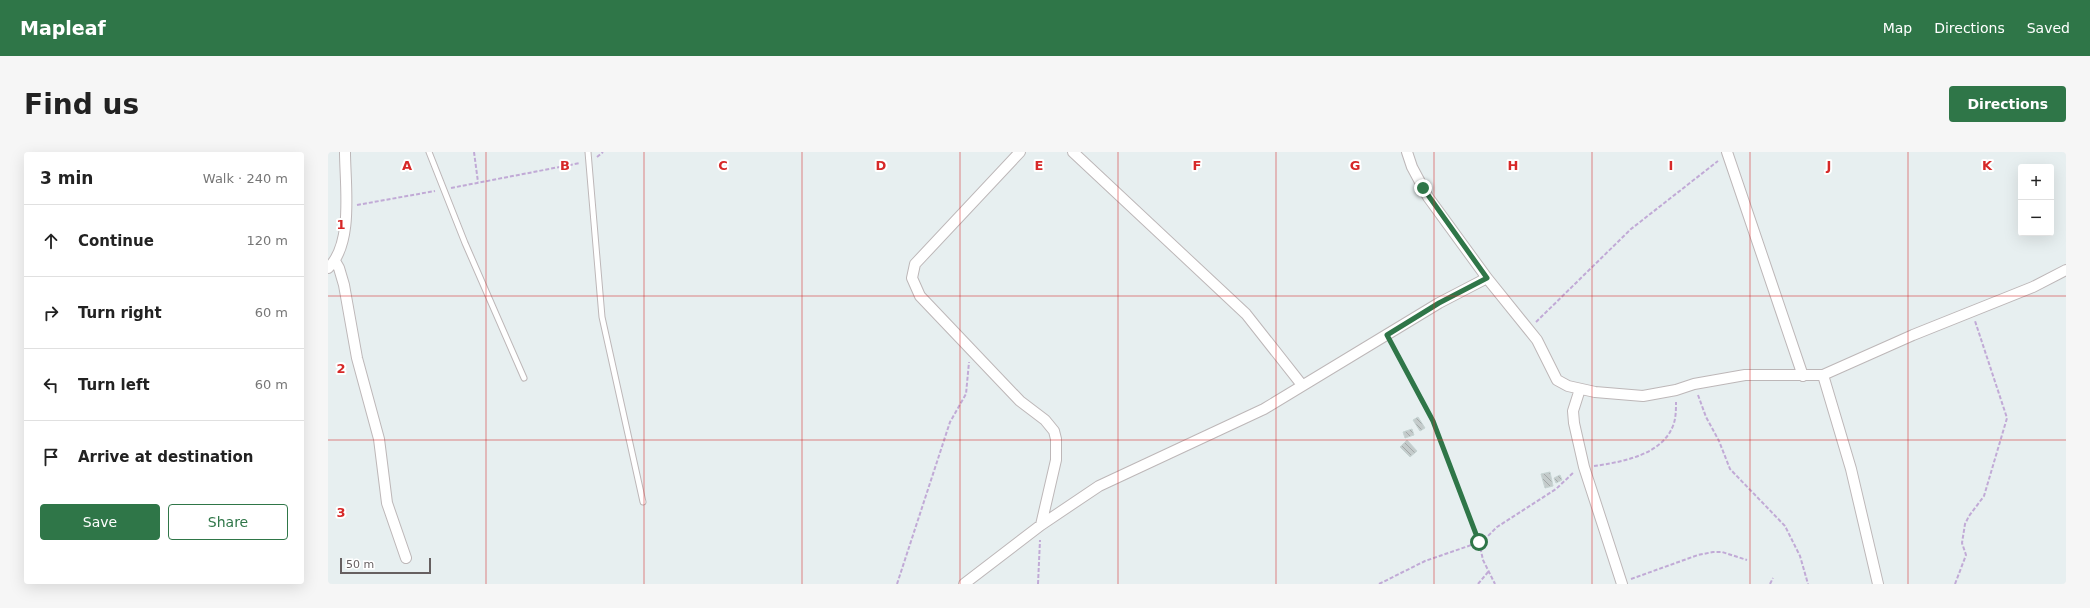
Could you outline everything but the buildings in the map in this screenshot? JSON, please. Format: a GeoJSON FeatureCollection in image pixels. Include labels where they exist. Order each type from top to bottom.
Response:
{"type":"FeatureCollection","features":[{"type":"Feature","properties":{"kind":"street"},"geometry":{"type":"LineString","coordinates":[[345,152],[345,227],[341,248],[331,264],[342,278],[357,358],[379,439],[387,503],[406,558]]}},
{"type":"Feature","properties":{"kind":"street"},"geometry":{"type":"LineString","coordinates":[[1020,152],[915,264],[912,270],[912,278],[914,287],[920,296],[1020,401],[1045,420],[1054,431],[1056,439],[1056,460],[1041,525]]}},
{"type":"Feature","properties":{"kind":"street"},"geometry":{"type":"LineString","coordinates":[[1073,152],[1246,314],[1302,384]]}},
{"type":"Feature","properties":{"kind":"street"},"geometry":{"type":"LineString","coordinates":[[1407,152],[1412,167],[1428,197],[1487,278],[1537,340],[1557,380],[1580,389],[1616,396],[1643,396],[1676,390],[1694,384],[1745,375],[1823,375],[1913,334],[2033,287],[2066,270]]}},
{"type":"Feature","properties":{"kind":"street"},"geometry":{"type":"LineString","coordinates":[[1727,153],[1802,376]]}},
{"type":"Feature","properties":{"kind":"street"},"geometry":{"type":"LineString","coordinates":[[964,584],[1041,525],[1099,486],[1264,409],[1302,384],[1439,303],[1487,278]]}},
{"type":"Feature","properties":{"kind":"street"},"geometry":{"type":"LineString","coordinates":[[1823,375],[1851,469],[1878,584]]}},
{"type":"Feature","properties":{"kind":"street"},"geometry":{"type":"LineString","coordinates":[[1580,389],[1573,414],[1583,465],[1622,583]]}},
{"type":"Feature","properties":{"kind":"lane"},"geometry":{"type":"LineString","coordinates":[[429,152],[443,190],[513,357],[524,378]]}},
{"type":"Feature","properties":{"kind":"lane"},"geometry":{"type":"LineString","coordinates":[[588,152],[600,308],[643,502]]}},
{"type":"Feature","properties":{"kind":"path"},"geometry":{"type":"LineString","coordinates":[[474,152],[478,182]]}},
{"type":"Feature","properties":{"kind":"path"},"geometry":{"type":"LineString","coordinates":[[1528,329],[1581,276],[1632,229],[1727,153]]}},
{"type":"Feature","properties":{"kind":"path"},"geometry":{"type":"LineString","coordinates":[[346,206],[370,204],[478,182],[589,162]]}},
{"type":"Feature","properties":{"kind":"path"},"geometry":{"type":"LineString","coordinates":[[1955,584],[1966,555],[1962,543],[1965,524],[1984,496],[2008,418],[1972,311]]}},
{"type":"Feature","properties":{"kind":"path"},"geometry":{"type":"LineString","coordinates":[[1387,335],[1433,421],[1479,542],[1488,572],[1495,584]]}},
{"type":"Feature","properties":{"kind":"path"},"geometry":{"type":"LineString","coordinates":[[897,584],[950,422],[966,394],[969,347]]}},
{"type":"Feature","properties":{"kind":"path"},"geometry":{"type":"LineString","coordinates":[[1694,384],[1706,417],[1719,441],[1730,468],[1785,526],[1800,556],[1808,584]]}},
{"type":"Feature","properties":{"kind":"path"},"geometry":{"type":"LineString","coordinates":[[1379,584],[1425,561],[1483,541],[1497,527],[1556,489],[1583,465],[1630,460],[1662,442],[1674,424],[1676,390]]}},
{"type":"Feature","properties":{"kind":"path"},"geometry":{"type":"LineString","coordinates":[[1038,584],[1041,525]]}},
{"type":"Feature","properties":{"kind":"path"},"geometry":{"type":"LineString","coordinates":[[1622,583],[1698,555],[1713,552],[1730,554],[1747,560]]}},
{"type":"Feature","properties":{"kind":"path"},"geometry":{"type":"LineString","coordinates":[[1478,584],[1488,572]]}},
{"type":"Feature","properties":{"kind":"path"},"geometry":{"type":"LineString","coordinates":[[1770,584],[1773,578]]}},
{"type":"Feature","properties":{"kind":"route"},"geometry":{"type":"LineString","coordinates":[[1423,188],[1487,278],[1439,303],[1387,335],[1433,421],[1479,542]]}}]}
